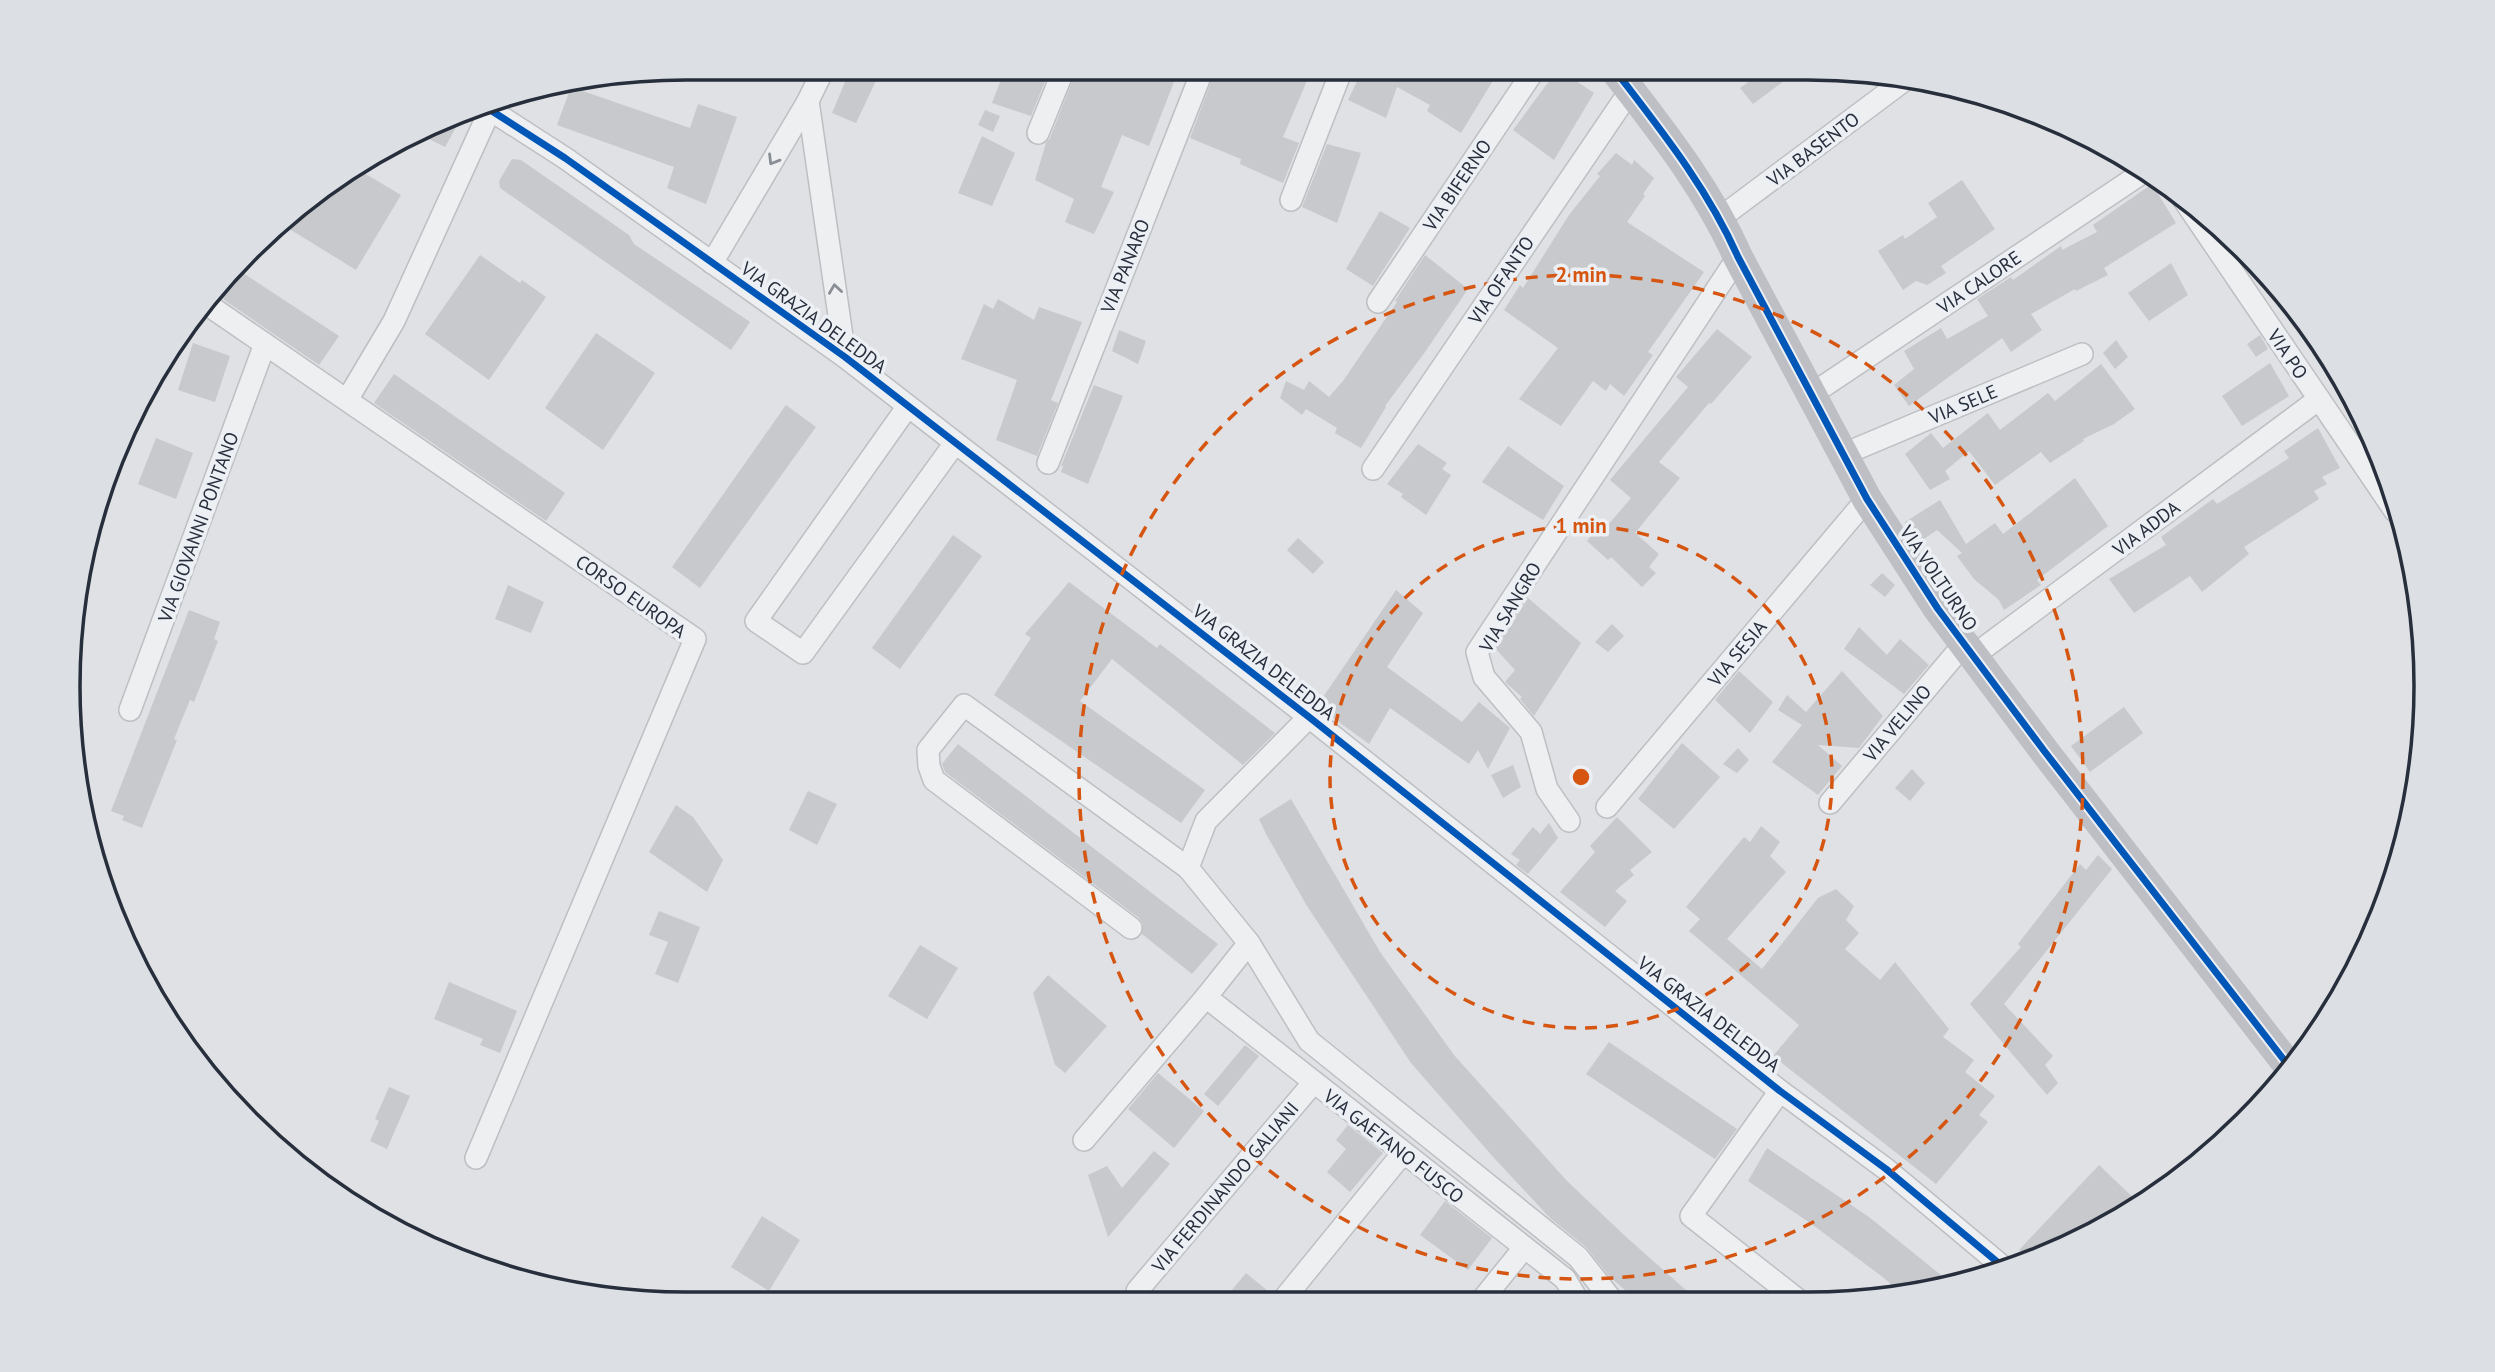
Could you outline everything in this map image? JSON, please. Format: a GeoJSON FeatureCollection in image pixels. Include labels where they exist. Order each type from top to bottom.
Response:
{"type":"FeatureCollection","features":[{"type":"Feature","properties":{"kind":"street","name":"VIA GRAZIA DELEDDA"},"geometry":{"type":"LineString","coordinates":[[712,263],[818,80]]}},
{"type":"Feature","properties":{"kind":"street"},"geometry":{"type":"LineString","coordinates":[[1038,133],[1060,80]]}},
{"type":"Feature","properties":{"kind":"street","name":"VIA PANARO"},"geometry":{"type":"LineString","coordinates":[[1048,463],[1199,80]]}},
{"type":"Feature","properties":{"kind":"street"},"geometry":{"type":"LineString","coordinates":[[1291,200],[1338,80]]}},
{"type":"Feature","properties":{"kind":"street","name":"VIA BIFERNO"},"geometry":{"type":"LineString","coordinates":[[1378,302],[1528,80]]}},
{"type":"Feature","properties":{"kind":"street","name":"VIA OFANTO"},"geometry":{"type":"LineString","coordinates":[[1373,470],[1616,80]]}},
{"type":"Feature","properties":{"kind":"street","name":"VIA VOLTURNO"},"geometry":{"type":"LineString","coordinates":[[1623,80],[1678,152],[1720,218],[1738,257],[1867,499],[1938,609],[2284,1060]]}},
{"type":"Feature","properties":{"kind":"street","name":"VIA BASENTO"},"geometry":{"type":"LineString","coordinates":[[1720,218],[1895,87]]}},
{"type":"Feature","properties":{"kind":"street","name":"VIA GRAZIA DELEDDA"},"geometry":{"type":"LineString","coordinates":[[808,101],[845,357]]}},
{"type":"Feature","properties":{"kind":"street","name":"VIA GRAZIA DELEDDA"},"geometry":{"type":"LineString","coordinates":[[494,112],[565,158],[845,357],[1309,717],[1780,1091],[1886,1169],[1996,1261]]}},
{"type":"Feature","properties":{"kind":"street","name":"VIA GRAZIA DELEDDA"},"geometry":{"type":"LineString","coordinates":[[346,400],[394,321],[482,116]]}},
{"type":"Feature","properties":{"kind":"street","name":"VIA CALORE"},"geometry":{"type":"LineString","coordinates":[[1812,394],[2136,177]]}},
{"type":"Feature","properties":{"kind":"street","name":"VIA PO"},"geometry":{"type":"LineString","coordinates":[[2201,225],[2319,399],[2372,465]]}},
{"type":"Feature","properties":{"kind":"street","name":"VIA SANGRO"},"geometry":{"type":"LineString","coordinates":[[1569,821],[1547,789],[1531,732],[1484,677],[1477,652],[1738,257]]}},
{"type":"Feature","properties":{"kind":"street","name":"CORSO EUROPA"},"geometry":{"type":"LineString","coordinates":[[213,308],[695,639],[476,1158]]}},
{"type":"Feature","properties":{"kind":"street","name":"VIA GIOVANNI PONTANO"},"geometry":{"type":"LineString","coordinates":[[130,710],[265,344]]}},
{"type":"Feature","properties":{"kind":"street","name":"VIA SELE"},"geometry":{"type":"LineString","coordinates":[[1844,454],[2081,354]]}},
{"type":"Feature","properties":{"kind":"street","name":"VIA ADDA"},"geometry":{"type":"LineString","coordinates":[[1969,650],[2319,399]]}},
{"type":"Feature","properties":{"kind":"street"},"geometry":{"type":"LineString","coordinates":[[908,406],[756,621],[803,653],[955,443]]}},
{"type":"Feature","properties":{"kind":"street","name":"VIA SESIA"},"geometry":{"type":"LineString","coordinates":[[1607,807],[1867,499]]}},
{"type":"Feature","properties":{"kind":"street","name":"VIA VELINO"},"geometry":{"type":"LineString","coordinates":[[1830,803],[1969,650]]}},
{"type":"Feature","properties":{"kind":"street"},"geometry":{"type":"LineString","coordinates":[[1131,928],[934,779],[929,766],[928,750],[964,705],[1188,868],[1249,943],[1309,1041],[1578,1257],[1606,1292]]}},
{"type":"Feature","properties":{"kind":"street","name":"VIA GRAZIA DELEDDA"},"geometry":{"type":"LineString","coordinates":[[1188,868],[1206,821],[1309,717]]}},
{"type":"Feature","properties":{"kind":"street"},"geometry":{"type":"LineString","coordinates":[[1084,1140],[1249,943]]}},
{"type":"Feature","properties":{"kind":"street","name":"VIA GAETANO FUSCO"},"geometry":{"type":"LineString","coordinates":[[1206,997],[1564,1279],[1572,1292]]}},
{"type":"Feature","properties":{"kind":"street","name":"VIA FERDINANDO GALIANI"},"geometry":{"type":"LineString","coordinates":[[1137,1292],[1314,1082]]}},
{"type":"Feature","properties":{"kind":"street","name":"VIA GRAZIA DELEDDA"},"geometry":{"type":"LineString","coordinates":[[1780,1091],[1691,1216],[1788,1292]]}},
{"type":"Feature","properties":{"kind":"street"},"geometry":{"type":"LineString","coordinates":[[1290,1292],[1403,1153]]}},
{"type":"Feature","properties":{"kind":"street"},"geometry":{"type":"LineString","coordinates":[[1488,1292],[1524,1248]]}},
{"type":"Feature","properties":{"kind":"building"},"geometry":{"type":"Polygon","coordinates":[[[846,80],[876,80],[856,123],[832,113],[846,80]]]}},
{"type":"Feature","properties":{"kind":"building"},"geometry":{"type":"Polygon","coordinates":[[[1001,80],[1046,80],[1031,116],[992,103],[1001,80]]]}},
{"type":"Feature","properties":{"kind":"building"},"geometry":{"type":"Polygon","coordinates":[[[1073,80],[1175,80],[1149,146],[1122,135],[1101,187],[1114,192],[1094,234],[1065,222],[1074,199],[1035,180],[1073,80]]]}},
{"type":"Feature","properties":{"kind":"building"},"geometry":{"type":"Polygon","coordinates":[[[1212,80],[1307,80],[1283,137],[1299,143],[1283,183],[1240,164],[1241,159],[1190,138],[1212,80]]]}},
{"type":"Feature","properties":{"kind":"building"},"geometry":{"type":"Polygon","coordinates":[[[1358,80],[1493,80],[1461,133],[1427,111],[1430,105],[1397,87],[1386,118],[1348,100],[1358,80]]]}},
{"type":"Feature","properties":{"kind":"building"},"geometry":{"type":"Polygon","coordinates":[[[1550,80],[1574,80],[1594,93],[1554,160],[1513,130],[1550,80]]]}},
{"type":"Feature","properties":{"kind":"building"},"geometry":{"type":"Polygon","coordinates":[[[1751,80],[1785,80],[1753,104],[1740,88],[1751,80]]]}},
{"type":"Feature","properties":{"kind":"building"},"geometry":{"type":"Polygon","coordinates":[[[580,90],[690,128],[698,104],[737,117],[706,204],[667,188],[674,167],[557,125],[569,92],[580,90]]]}},
{"type":"Feature","properties":{"kind":"building"},"geometry":{"type":"Polygon","coordinates":[[[985,110],[1000,116],[993,132],[978,125],[985,110]]]}},
{"type":"Feature","properties":{"kind":"building"},"geometry":{"type":"Polygon","coordinates":[[[457,126],[445,147],[428,139],[457,126]]]}},
{"type":"Feature","properties":{"kind":"building"},"geometry":{"type":"Polygon","coordinates":[[[982,136],[1015,153],[992,206],[958,193],[982,136]]]}},
{"type":"Feature","properties":{"kind":"building"},"geometry":{"type":"Polygon","coordinates":[[[1327,144],[1361,153],[1337,223],[1302,207],[1327,144]]]}},
{"type":"Feature","properties":{"kind":"building"},"geometry":{"type":"Polygon","coordinates":[[[1616,153],[1632,165],[1634,160],[1654,178],[1627,222],[1704,272],[1648,352],[1653,355],[1624,396],[1610,384],[1606,391],[1593,381],[1561,426],[1519,399],[1558,348],[1504,310],[1520,285],[1523,288],[1569,215],[1600,176],[1597,174],[1616,153]]]}},
{"type":"Feature","properties":{"kind":"building"},"geometry":{"type":"Polygon","coordinates":[[[512,159],[521,160],[629,235],[634,244],[750,322],[731,350],[500,188],[499,181],[512,159]]]}},
{"type":"Feature","properties":{"kind":"building"},"geometry":{"type":"Polygon","coordinates":[[[365,174],[401,195],[356,270],[289,229],[317,206],[365,174]]]}},
{"type":"Feature","properties":{"kind":"building"},"geometry":{"type":"Polygon","coordinates":[[[1962,180],[1995,229],[1941,266],[1946,273],[1927,285],[1916,281],[1903,290],[1878,251],[1903,235],[1905,239],[1937,217],[1928,203],[1962,180]]]}},
{"type":"Feature","properties":{"kind":"building"},"geometry":{"type":"Polygon","coordinates":[[[2149,186],[2156,191],[2176,223],[2104,268],[2108,275],[2076,291],[2075,289],[2031,314],[2042,330],[2011,352],[2002,338],[1909,406],[1894,385],[1914,369],[1904,351],[1941,328],[1947,339],[1988,316],[1977,299],[2011,277],[2013,280],[2061,246],[2062,250],[2097,232],[2093,225],[2149,186]]]}},
{"type":"Feature","properties":{"kind":"building"},"geometry":{"type":"Polygon","coordinates":[[[1380,211],[1410,228],[1373,286],[1346,269],[1380,211]]]}},
{"type":"Feature","properties":{"kind":"building"},"geometry":{"type":"Polygon","coordinates":[[[480,255],[520,283],[522,280],[546,297],[489,380],[425,334],[480,255]]]}},
{"type":"Feature","properties":{"kind":"building"},"geometry":{"type":"Polygon","coordinates":[[[1425,255],[1468,289],[1385,406],[1361,448],[1335,433],[1337,428],[1306,409],[1302,415],[1280,398],[1286,381],[1304,390],[1309,381],[1329,397],[1397,302],[1395,301],[1425,255]]]}},
{"type":"Feature","properties":{"kind":"building"},"geometry":{"type":"Polygon","coordinates":[[[2171,263],[2188,295],[2149,321],[2128,293],[2171,263]]]}},
{"type":"Feature","properties":{"kind":"building"},"geometry":{"type":"Polygon","coordinates":[[[244,273],[339,336],[319,365],[222,298],[244,273]]]}},
{"type":"Feature","properties":{"kind":"building"},"geometry":{"type":"Polygon","coordinates":[[[998,299],[1034,320],[1039,307],[1082,322],[1051,400],[1058,403],[1037,456],[996,440],[1017,380],[961,359],[984,304],[993,309],[998,299]]]}},
{"type":"Feature","properties":{"kind":"building"},"geometry":{"type":"Polygon","coordinates":[[[1717,329],[1752,357],[1659,462],[1680,478],[1635,533],[1659,554],[1649,567],[1656,573],[1642,587],[1611,557],[1608,560],[1587,541],[1597,528],[1602,532],[1631,498],[1610,480],[1688,387],[1676,377],[1717,329]]]}},
{"type":"Feature","properties":{"kind":"building"},"geometry":{"type":"Polygon","coordinates":[[[1119,330],[1146,341],[1138,364],[1112,351],[1119,330]]]}},
{"type":"Feature","properties":{"kind":"building"},"geometry":{"type":"Polygon","coordinates":[[[596,333],[655,373],[603,450],[545,408],[596,333]]]}},
{"type":"Feature","properties":{"kind":"building"},"geometry":{"type":"Polygon","coordinates":[[[2260,335],[2268,349],[2256,357],[2247,344],[2260,335]]]}},
{"type":"Feature","properties":{"kind":"building"},"geometry":{"type":"Polygon","coordinates":[[[2116,340],[2128,357],[2115,369],[2103,353],[2116,340]]]}},
{"type":"Feature","properties":{"kind":"building"},"geometry":{"type":"Polygon","coordinates":[[[193,343],[230,356],[215,402],[178,390],[193,343]]]}},
{"type":"Feature","properties":{"kind":"building"},"geometry":{"type":"Polygon","coordinates":[[[2270,363],[2289,396],[2242,426],[2222,396],[2270,363]]]}},
{"type":"Feature","properties":{"kind":"building"},"geometry":{"type":"Polygon","coordinates":[[[2101,364],[2135,409],[2114,424],[2083,439],[2084,441],[2050,463],[2041,452],[1995,485],[1969,451],[1945,471],[1950,479],[1930,490],[1905,454],[1931,433],[1943,448],[1988,413],[2000,430],[2048,393],[2055,401],[2101,364]]]}},
{"type":"Feature","properties":{"kind":"building"},"geometry":{"type":"Polygon","coordinates":[[[394,374],[565,493],[546,521],[374,403],[394,374]]]}},
{"type":"Feature","properties":{"kind":"building"},"geometry":{"type":"Polygon","coordinates":[[[1094,385],[1123,396],[1088,484],[1061,472],[1061,466],[1094,385]]]}},
{"type":"Feature","properties":{"kind":"building"},"geometry":{"type":"Polygon","coordinates":[[[786,405],[816,427],[700,588],[672,567],[786,405]]]}},
{"type":"Feature","properties":{"kind":"building"},"geometry":{"type":"Polygon","coordinates":[[[2318,428],[2340,468],[2322,477],[2327,484],[2314,491],[2319,499],[2244,547],[2249,554],[2202,592],[2190,576],[2134,613],[2109,579],[2166,545],[2161,537],[2213,499],[2217,504],[2289,458],[2284,451],[2318,428]]]}},
{"type":"Feature","properties":{"kind":"building"},"geometry":{"type":"Polygon","coordinates":[[[156,438],[193,453],[176,499],[138,484],[156,438]]]}},
{"type":"Feature","properties":{"kind":"building"},"geometry":{"type":"Polygon","coordinates":[[[1418,444],[1447,463],[1442,469],[1451,475],[1426,515],[1401,497],[1403,494],[1387,484],[1418,444]]]}},
{"type":"Feature","properties":{"kind":"building"},"geometry":{"type":"Polygon","coordinates":[[[1508,446],[1564,486],[1543,520],[1482,482],[1508,446]]]}},
{"type":"Feature","properties":{"kind":"building"},"geometry":{"type":"Polygon","coordinates":[[[2075,478],[2108,526],[2037,580],[2041,585],[2004,610],[1999,600],[1974,579],[1957,556],[1962,553],[1937,530],[1918,543],[1905,522],[1940,500],[1966,544],[1995,523],[2003,534],[2075,478]]]}},
{"type":"Feature","properties":{"kind":"building"},"geometry":{"type":"Polygon","coordinates":[[[953,535],[982,556],[900,669],[872,648],[953,535]]]}},
{"type":"Feature","properties":{"kind":"building"},"geometry":{"type":"Polygon","coordinates":[[[1298,538],[1324,562],[1313,574],[1287,550],[1298,538]]]}},
{"type":"Feature","properties":{"kind":"building"},"geometry":{"type":"Polygon","coordinates":[[[1882,573],[1895,585],[1885,597],[1870,585],[1882,573]]]}},
{"type":"Feature","properties":{"kind":"building"},"geometry":{"type":"Polygon","coordinates":[[[1069,582],[1157,648],[1160,644],[1275,733],[1243,765],[1112,659],[1080,701],[1205,790],[1181,823],[994,695],[1031,638],[1025,634],[1069,582]]]}},
{"type":"Feature","properties":{"kind":"building"},"geometry":{"type":"Polygon","coordinates":[[[508,585],[544,602],[531,633],[495,619],[508,585]]]}},
{"type":"Feature","properties":{"kind":"building"},"geometry":{"type":"Polygon","coordinates":[[[1396,590],[1423,613],[1387,667],[1462,722],[1479,702],[1510,728],[1488,769],[1478,750],[1469,764],[1390,708],[1369,744],[1317,706],[1396,590]]]}},
{"type":"Feature","properties":{"kind":"building"},"geometry":{"type":"Polygon","coordinates":[[[1528,598],[1581,643],[1534,716],[1520,699],[1522,697],[1505,682],[1515,670],[1495,648],[1528,598]]]}},
{"type":"Feature","properties":{"kind":"building"},"geometry":{"type":"Polygon","coordinates":[[[189,610],[220,622],[214,639],[218,641],[194,702],[190,700],[174,739],[177,740],[142,828],[122,820],[124,816],[111,811],[189,610]]]}},
{"type":"Feature","properties":{"kind":"building"},"geometry":{"type":"Polygon","coordinates":[[[1612,624],[1624,636],[1608,652],[1595,642],[1612,624]]]}},
{"type":"Feature","properties":{"kind":"building"},"geometry":{"type":"Polygon","coordinates":[[[1859,627],[1887,655],[1900,639],[1929,665],[1904,694],[1844,649],[1859,627]]]}},
{"type":"Feature","properties":{"kind":"building"},"geometry":{"type":"Polygon","coordinates":[[[1739,671],[1773,702],[1750,733],[1715,700],[1739,671]]]}},
{"type":"Feature","properties":{"kind":"building"},"geometry":{"type":"Polygon","coordinates":[[[1842,671],[1883,716],[1859,748],[1818,745],[1842,766],[1818,795],[1772,762],[1802,725],[1778,710],[1787,695],[1806,712],[1842,671]]]}},
{"type":"Feature","properties":{"kind":"building"},"geometry":{"type":"Polygon","coordinates":[[[2124,707],[2143,733],[2090,772],[2071,746],[2124,707]]]}},
{"type":"Feature","properties":{"kind":"building"},"geometry":{"type":"Polygon","coordinates":[[[1682,743],[1720,777],[1674,829],[1638,799],[1682,743]]]}},
{"type":"Feature","properties":{"kind":"building"},"geometry":{"type":"Polygon","coordinates":[[[958,744],[1218,944],[1192,974],[1142,934],[1143,924],[1139,918],[945,772],[942,764],[958,744]]]}},
{"type":"Feature","properties":{"kind":"building"},"geometry":{"type":"Polygon","coordinates":[[[1738,748],[1749,760],[1737,773],[1723,764],[1738,748]]]}},
{"type":"Feature","properties":{"kind":"building"},"geometry":{"type":"Polygon","coordinates":[[[1513,765],[1521,787],[1503,798],[1491,775],[1513,765]]]}},
{"type":"Feature","properties":{"kind":"building"},"geometry":{"type":"Polygon","coordinates":[[[1912,769],[1925,783],[1910,801],[1895,788],[1912,769]]]}},
{"type":"Feature","properties":{"kind":"building"},"geometry":{"type":"Polygon","coordinates":[[[808,791],[837,804],[817,845],[789,830],[808,791]]]}},
{"type":"Feature","properties":{"kind":"building"},"geometry":{"type":"Polygon","coordinates":[[[1291,799],[1380,952],[1454,1055],[1567,1181],[1688,1292],[1627,1292],[1609,1276],[1586,1247],[1550,1218],[1495,1159],[1411,1063],[1307,906],[1259,819],[1291,799]]]}},
{"type":"Feature","properties":{"kind":"building"},"geometry":{"type":"Polygon","coordinates":[[[676,805],[693,817],[723,860],[707,892],[649,852],[676,805]]]}},
{"type":"Feature","properties":{"kind":"building"},"geometry":{"type":"Polygon","coordinates":[[[1617,817],[1652,852],[1630,870],[1634,875],[1615,891],[1627,901],[1605,927],[1560,892],[1595,852],[1590,846],[1617,817]]]}},
{"type":"Feature","properties":{"kind":"building"},"geometry":{"type":"Polygon","coordinates":[[[1549,823],[1558,838],[1528,874],[1516,865],[1520,860],[1511,854],[1533,827],[1540,834],[1549,823]]]}},
{"type":"Feature","properties":{"kind":"building"},"geometry":{"type":"Polygon","coordinates":[[[1761,826],[1780,842],[1770,856],[1786,872],[1727,939],[1762,969],[1818,898],[1836,889],[1854,906],[1846,920],[1859,933],[1845,949],[1880,980],[1895,962],[1949,1029],[1943,1037],[1974,1060],[1965,1072],[1995,1096],[1979,1115],[1988,1122],[1936,1184],[1773,1056],[1799,1025],[1689,931],[1700,919],[1686,907],[1744,837],[1750,842],[1761,826]]]}},
{"type":"Feature","properties":{"kind":"building"},"geometry":{"type":"Polygon","coordinates":[[[2098,855],[2112,869],[2004,1004],[2053,1056],[2045,1065],[2058,1083],[2047,1095],[1970,1004],[2021,947],[2018,944],[2080,864],[2086,870],[2098,855]]]}},
{"type":"Feature","properties":{"kind":"building"},"geometry":{"type":"Polygon","coordinates":[[[659,911],[700,927],[678,983],[655,974],[668,942],[649,935],[659,911]]]}},
{"type":"Feature","properties":{"kind":"building"},"geometry":{"type":"Polygon","coordinates":[[[920,945],[958,968],[927,1019],[888,996],[920,945]]]}},
{"type":"Feature","properties":{"kind":"building"},"geometry":{"type":"Polygon","coordinates":[[[1048,975],[1107,1026],[1065,1073],[1055,1065],[1033,993],[1048,975]]]}},
{"type":"Feature","properties":{"kind":"building"},"geometry":{"type":"Polygon","coordinates":[[[449,982],[517,1011],[500,1053],[480,1045],[483,1039],[434,1019],[449,982]]]}},
{"type":"Feature","properties":{"kind":"building"},"geometry":{"type":"Polygon","coordinates":[[[1609,1042],[1737,1129],[1715,1159],[1586,1074],[1609,1042]]]}},
{"type":"Feature","properties":{"kind":"building"},"geometry":{"type":"Polygon","coordinates":[[[1245,1045],[1259,1056],[1218,1106],[1204,1094],[1245,1045]]]}},
{"type":"Feature","properties":{"kind":"building"},"geometry":{"type":"Polygon","coordinates":[[[1158,1073],[1204,1111],[1174,1148],[1128,1109],[1158,1073]]]}},
{"type":"Feature","properties":{"kind":"building"},"geometry":{"type":"Polygon","coordinates":[[[389,1087],[410,1096],[387,1149],[370,1141],[379,1121],[375,1119],[389,1087]]]}},
{"type":"Feature","properties":{"kind":"building"},"geometry":{"type":"Polygon","coordinates":[[[1348,1125],[1383,1153],[1350,1192],[1327,1172],[1346,1149],[1336,1140],[1348,1125]]]}},
{"type":"Feature","properties":{"kind":"building"},"geometry":{"type":"Polygon","coordinates":[[[1767,1148],[1869,1217],[1943,1276],[1892,1285],[1813,1225],[1748,1181],[1767,1148]]]}},
{"type":"Feature","properties":{"kind":"building"},"geometry":{"type":"Polygon","coordinates":[[[1154,1151],[1170,1164],[1108,1237],[1088,1175],[1107,1166],[1122,1188],[1154,1151]]]}},
{"type":"Feature","properties":{"kind":"building"},"geometry":{"type":"Polygon","coordinates":[[[2099,1165],[2133,1197],[2077,1229],[2022,1252],[2019,1250],[2099,1165]]]}},
{"type":"Feature","properties":{"kind":"building"},"geometry":{"type":"Polygon","coordinates":[[[1445,1201],[1492,1238],[1468,1270],[1420,1235],[1445,1201]]]}},
{"type":"Feature","properties":{"kind":"building"},"geometry":{"type":"Polygon","coordinates":[[[762,1216],[800,1240],[769,1291],[731,1267],[762,1216]]]}},
{"type":"Feature","properties":{"kind":"building"},"geometry":{"type":"Polygon","coordinates":[[[1246,1273],[1268,1291],[1267,1292],[1230,1292],[1246,1273]]]}},
{"type":"Feature","properties":{"kind":"cycle path"},"geometry":{"type":"LineString","coordinates":[[1622,80],[1682,159],[1712,207],[1867,499],[1938,609],[2045,752],[2284,1061]]}},
{"type":"Feature","properties":{"kind":"cycle path"},"geometry":{"type":"LineString","coordinates":[[494,112],[565,158],[845,357],[1309,717],[1780,1091],[1886,1169],[1996,1261]]}}]}
